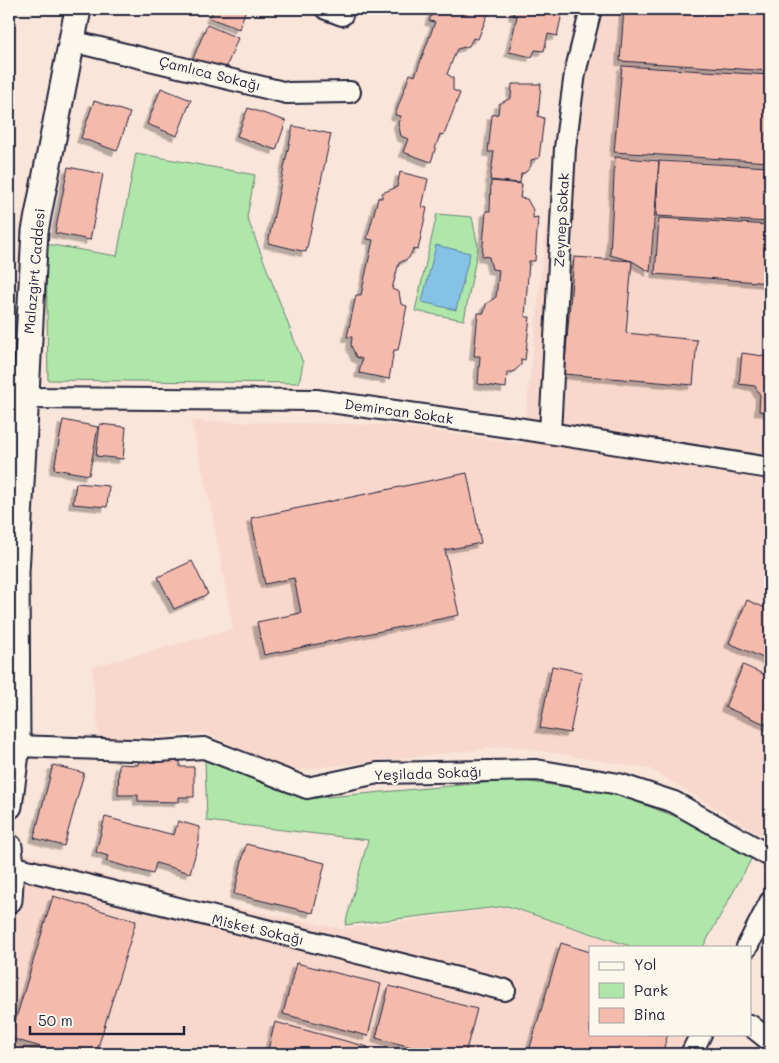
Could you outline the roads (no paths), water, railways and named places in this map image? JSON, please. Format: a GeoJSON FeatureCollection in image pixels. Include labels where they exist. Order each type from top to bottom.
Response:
{"type":"FeatureCollection","features":[{"type":"Feature","properties":{"kind":"street","name":"Malazgirt Caddesi"},"geometry":{"type":"LineString","coordinates":[[9,806],[17,746],[17,398],[35,231],[78,9]]}},
{"type":"Feature","properties":{"kind":"street","name":"Zeynep Sokak"},"geometry":{"type":"LineString","coordinates":[[550,433],[565,148],[575,73],[591,9]]}},
{"type":"Feature","properties":{"kind":"street","name":"Çamlıca Sokağı"},"geometry":{"type":"LineString","coordinates":[[71,41],[287,93],[350,92]]}},
{"type":"Feature","properties":{"kind":"street","name":"Demircan Sokak"},"geometry":{"type":"LineString","coordinates":[[17,398],[316,400],[550,433],[770,468]]}},
{"type":"Feature","properties":{"kind":"street","name":"Yeşilada Sokağı"},"geometry":{"type":"LineString","coordinates":[[17,746],[159,751],[204,748],[307,788],[378,773],[536,770],[619,784],[674,802],[770,856]]}},
{"type":"Feature","properties":{"kind":"street"},"geometry":{"type":"LineString","coordinates":[[9,900],[10,856]]}},
{"type":"Feature","properties":{"kind":"street","name":"Misket Sokağı"},"geometry":{"type":"LineString","coordinates":[[10,856],[236,924],[358,952],[505,990]]}},
{"type":"Feature","properties":{"kind":"street"},"geometry":{"type":"LineString","coordinates":[[748,946],[770,902]]}},
{"type":"Feature","properties":{"kind":"street"},"geometry":{"type":"LineString","coordinates":[[752,1027],[770,1041]]}},
{"type":"Feature","properties":{"kind":"street"},"geometry":{"type":"LineString","coordinates":[[691,1054],[700,1036]]}},
{"type":"Feature","properties":{"kind":"water"},"geometry":{"type":"Polygon","coordinates":[[[436,245],[470,253],[456,310],[422,302],[436,245]]]}}]}
